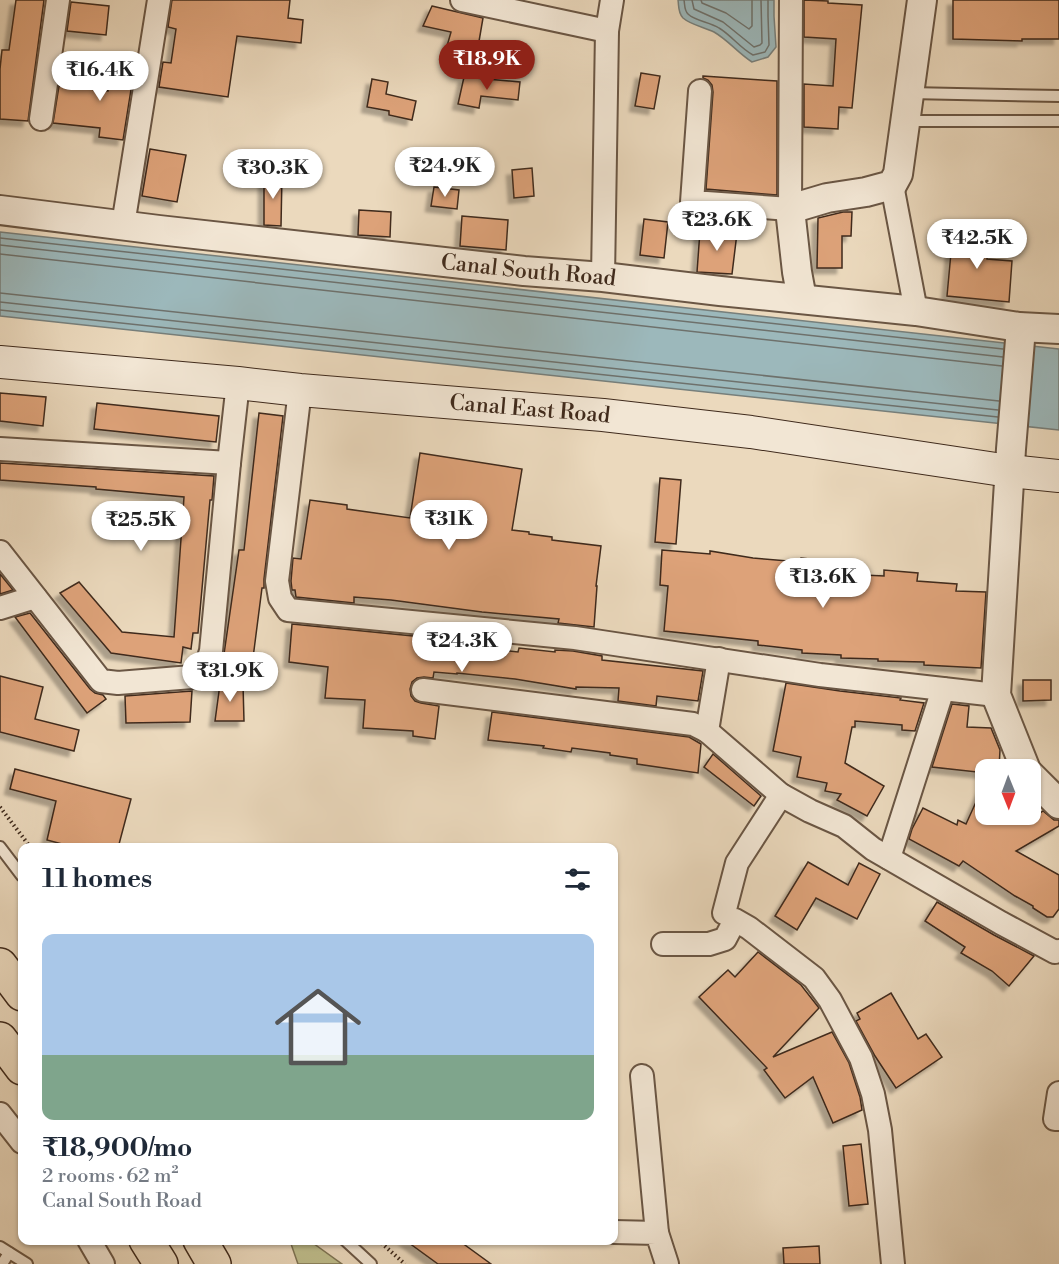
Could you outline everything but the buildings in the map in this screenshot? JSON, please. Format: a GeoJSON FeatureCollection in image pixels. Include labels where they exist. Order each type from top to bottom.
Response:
{"type":"FeatureCollection","features":[{"type":"Feature","properties":{"kind":"main road","name":"Canal East Road"},"geometry":{"type":"LineString","coordinates":[[0,362],[603,415],[1010,460],[1059,476]]}},
{"type":"Feature","properties":{"kind":"main road"},"geometry":{"type":"LineString","coordinates":[[0,965],[18,989]]}},
{"type":"Feature","properties":{"kind":"main road"},"geometry":{"type":"LineString","coordinates":[[0,1039],[18,1063]]}},
{"type":"Feature","properties":{"kind":"main road"},"geometry":{"type":"LineString","coordinates":[[149,1245],[161,1264]]}},
{"type":"Feature","properties":{"kind":"main road"},"geometry":{"type":"LineString","coordinates":[[203,1245],[214,1264]]}},
{"type":"Feature","properties":{"kind":"street"},"geometry":{"type":"LineString","coordinates":[[41,119],[58,0]]}},
{"type":"Feature","properties":{"kind":"street"},"geometry":{"type":"LineString","coordinates":[[123,225],[159,0]]}},
{"type":"Feature","properties":{"kind":"street"},"geometry":{"type":"LineString","coordinates":[[462,0],[607,31]]}},
{"type":"Feature","properties":{"kind":"street"},"geometry":{"type":"LineString","coordinates":[[603,277],[607,31],[612,0]]}},
{"type":"Feature","properties":{"kind":"street"},"geometry":{"type":"LineString","coordinates":[[791,0],[790,209],[802,299]]}},
{"type":"Feature","properties":{"kind":"street"},"geometry":{"type":"LineString","coordinates":[[916,311],[892,186],[898,174],[922,0]]}},
{"type":"Feature","properties":{"kind":"street"},"geometry":{"type":"LineString","coordinates":[[700,91],[692,202],[790,209],[827,198],[892,186]]}},
{"type":"Feature","properties":{"kind":"street","name":"Canal South Road"},"geometry":{"type":"LineString","coordinates":[[0,210],[524,271],[603,277],[916,311],[1019,334],[1059,329]]}},
{"type":"Feature","properties":{"kind":"street"},"geometry":{"type":"LineString","coordinates":[[1019,334],[996,695],[1022,759]]}},
{"type":"Feature","properties":{"kind":"street"},"geometry":{"type":"LineString","coordinates":[[0,552],[101,681],[118,683],[192,677],[206,668],[211,651],[238,383]]}},
{"type":"Feature","properties":{"kind":"street"},"geometry":{"type":"LineString","coordinates":[[300,390],[277,580],[280,598],[288,610],[576,638],[820,675],[996,695]]}},
{"type":"Feature","properties":{"kind":"street"},"geometry":{"type":"LineString","coordinates":[[0,449],[229,463]]}},
{"type":"Feature","properties":{"kind":"street"},"geometry":{"type":"LineString","coordinates":[[0,608],[34,597]]}},
{"type":"Feature","properties":{"kind":"street"},"geometry":{"type":"LineString","coordinates":[[707,731],[719,659]]}},
{"type":"Feature","properties":{"kind":"street"},"geometry":{"type":"LineString","coordinates":[[889,858],[943,689]]}},
{"type":"Feature","properties":{"kind":"street"},"geometry":{"type":"LineString","coordinates":[[423,690],[693,724],[707,731],[781,795],[844,826],[873,849],[1001,923],[1055,952],[1059,951]]}},
{"type":"Feature","properties":{"kind":"street"},"geometry":{"type":"LineString","coordinates":[[1041,787],[1059,804]]}},
{"type":"Feature","properties":{"kind":"street"},"geometry":{"type":"LineString","coordinates":[[724,913],[737,863],[781,795]]}},
{"type":"Feature","properties":{"kind":"street"},"geometry":{"type":"LineString","coordinates":[[663,944],[709,944],[725,939],[735,920],[814,978],[830,1000],[861,1058],[873,1094],[880,1130],[893,1264]]}},
{"type":"Feature","properties":{"kind":"street"},"geometry":{"type":"LineString","coordinates":[[642,1076],[657,1233],[667,1264]]}},
{"type":"Feature","properties":{"kind":"street"},"geometry":{"type":"LineString","coordinates":[[1059,1093],[1055,1119],[1059,1119]]}},
{"type":"Feature","properties":{"kind":"street"},"geometry":{"type":"LineString","coordinates":[[0,1114],[18,1137]]}},
{"type":"Feature","properties":{"kind":"street"},"geometry":{"type":"LineString","coordinates":[[618,1232],[657,1233]]}},
{"type":"Feature","properties":{"kind":"street"},"geometry":{"type":"LineString","coordinates":[[92,1245],[103,1264]]}},
{"type":"Feature","properties":{"kind":"lane"},"geometry":{"type":"LineString","coordinates":[[909,93],[1059,96]]}},
{"type":"Feature","properties":{"kind":"lane"},"geometry":{"type":"LineString","coordinates":[[905,121],[1059,121]]}},
{"type":"Feature","properties":{"kind":"lane"},"geometry":{"type":"LineString","coordinates":[[0,847],[18,871]]}},
{"type":"Feature","properties":{"kind":"lane"},"geometry":{"type":"LineString","coordinates":[[350,1245],[371,1264]]}},
{"type":"Feature","properties":{"kind":"lane"},"geometry":{"type":"LineString","coordinates":[[2,1264],[5,1250],[27,1264]]}},
{"type":"Feature","properties":{"kind":"path"},"geometry":{"type":"LineString","coordinates":[[0,807],[27,843]]}},
{"type":"Feature","properties":{"kind":"path"},"geometry":{"type":"LineString","coordinates":[[384,1245],[405,1264]]}},
{"type":"Feature","properties":{"kind":"shaded area"},"geometry":{"type":"Polygon","coordinates":[[[291,1245],[316,1245],[342,1264],[298,1264],[291,1245]]]}},
{"type":"Feature","properties":{"kind":"water"},"geometry":{"type":"Polygon","coordinates":[[[678,0],[774,0],[776,47],[768,57],[752,62],[719,35],[683,18],[679,12],[678,0]]]}},
{"type":"Feature","properties":{"kind":"water"},"geometry":{"type":"Polygon","coordinates":[[[0,232],[1059,349],[1059,430],[0,316],[0,232]]]}}]}
